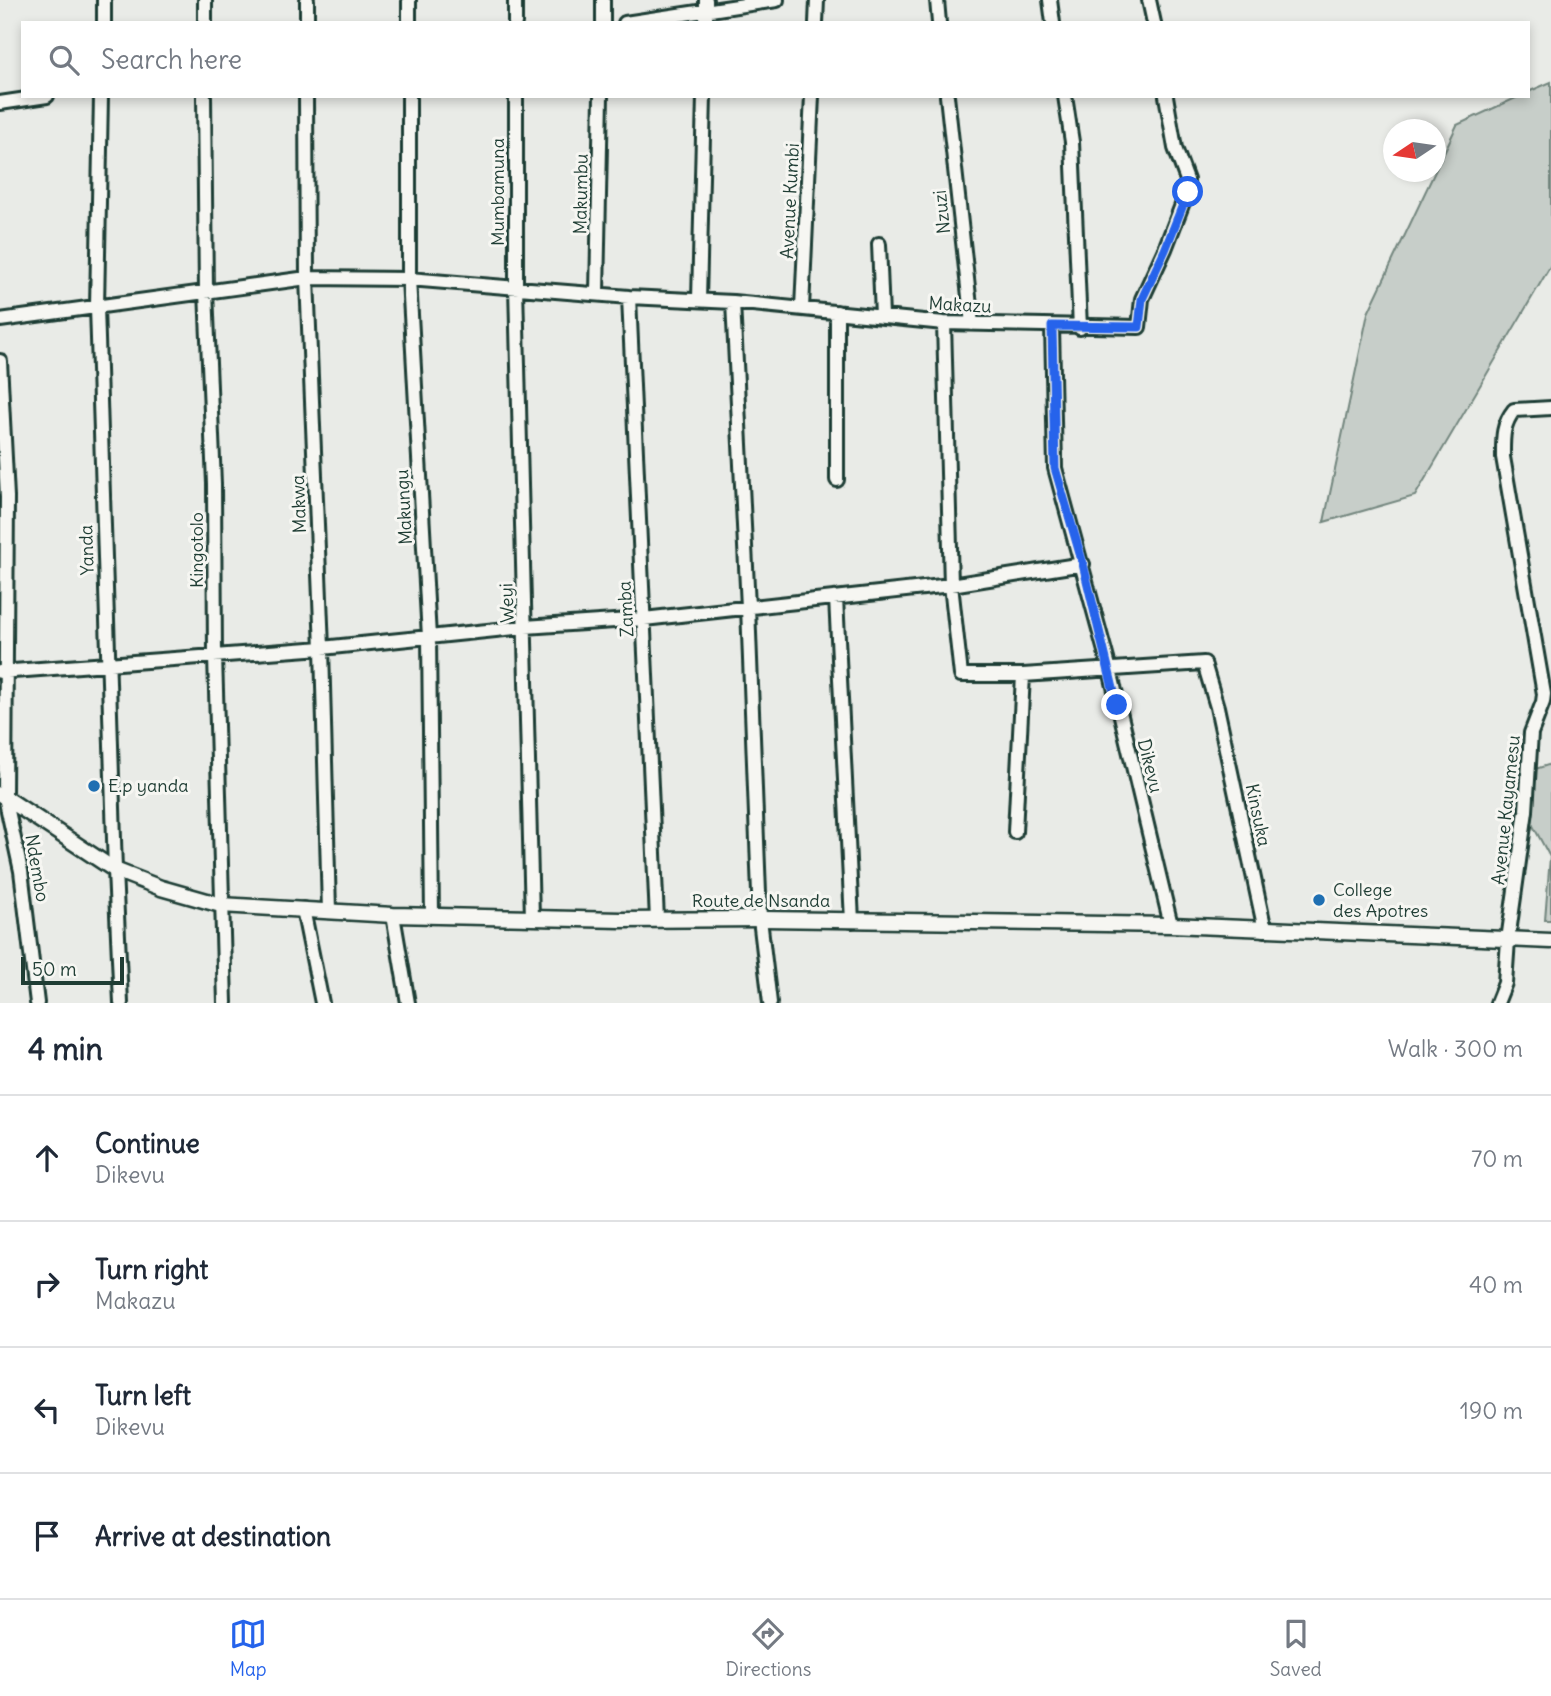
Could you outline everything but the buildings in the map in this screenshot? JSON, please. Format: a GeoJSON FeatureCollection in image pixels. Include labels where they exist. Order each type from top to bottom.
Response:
{"type":"FeatureCollection","features":[{"type":"Feature","properties":{"kind":"street"},"geometry":{"type":"LineString","coordinates":[[104,0],[104,21]]}},
{"type":"Feature","properties":{"kind":"street"},"geometry":{"type":"LineString","coordinates":[[205,0],[205,21]]}},
{"type":"Feature","properties":{"kind":"street"},"geometry":{"type":"LineString","coordinates":[[307,0],[307,21]]}},
{"type":"Feature","properties":{"kind":"street"},"geometry":{"type":"LineString","coordinates":[[409,0],[409,21]]}},
{"type":"Feature","properties":{"kind":"street"},"geometry":{"type":"LineString","coordinates":[[515,0],[515,21]]}},
{"type":"Feature","properties":{"kind":"street"},"geometry":{"type":"LineString","coordinates":[[603,0],[603,21]]}},
{"type":"Feature","properties":{"kind":"street"},"geometry":{"type":"LineString","coordinates":[[638,21],[777,0]]}},
{"type":"Feature","properties":{"kind":"street"},"geometry":{"type":"LineString","coordinates":[[816,21],[817,0]]}},
{"type":"Feature","properties":{"kind":"street"},"geometry":{"type":"LineString","coordinates":[[937,0],[939,21]]}},
{"type":"Feature","properties":{"kind":"street"},"geometry":{"type":"LineString","coordinates":[[1050,0],[1054,21]]}},
{"type":"Feature","properties":{"kind":"street"},"geometry":{"type":"LineString","coordinates":[[1149,0],[1154,21]]}},
{"type":"Feature","properties":{"kind":"street"},"geometry":{"type":"LineString","coordinates":[[0,103],[34,98]]}},
{"type":"Feature","properties":{"kind":"street","name":"Yanda"},"geometry":{"type":"LineString","coordinates":[[101,98],[97,307],[121,1003]]}},
{"type":"Feature","properties":{"kind":"street","name":"Kingotolo"},"geometry":{"type":"LineString","coordinates":[[204,98],[206,291],[214,484],[215,656],[225,1003]]}},
{"type":"Feature","properties":{"kind":"street","name":"Makwa"},"geometry":{"type":"LineString","coordinates":[[306,98],[307,278],[322,648],[329,911]]}},
{"type":"Feature","properties":{"kind":"street","name":"Makungu"},"geometry":{"type":"LineString","coordinates":[[409,98],[409,279],[429,637],[432,916]]}},
{"type":"Feature","properties":{"kind":"street","name":"Mumbamuna"},"geometry":{"type":"LineString","coordinates":[[516,98],[516,287]]}},
{"type":"Feature","properties":{"kind":"street","name":"Makumbu"},"geometry":{"type":"LineString","coordinates":[[597,293],[601,98]]}},
{"type":"Feature","properties":{"kind":"street"},"geometry":{"type":"LineString","coordinates":[[699,300],[704,98]]}},
{"type":"Feature","properties":{"kind":"street","name":"Avenue Kumbi"},"geometry":{"type":"LineString","coordinates":[[802,307],[812,98]]}},
{"type":"Feature","properties":{"kind":"street","name":"Nzuzi"},"geometry":{"type":"LineString","coordinates":[[947,98],[972,324]]}},
{"type":"Feature","properties":{"kind":"street"},"geometry":{"type":"LineString","coordinates":[[1065,98],[1072,142],[1080,328]]}},
{"type":"Feature","properties":{"kind":"street","name":"Makazu"},"geometry":{"type":"LineString","coordinates":[[0,320],[307,278],[409,279],[629,297],[802,307],[944,323],[1080,328],[1139,327],[1142,299],[1188,192],[1187,180],[1175,148],[1166,98]]}},
{"type":"Feature","properties":{"kind":"street"},"geometry":{"type":"LineString","coordinates":[[879,244],[882,316]]}},
{"type":"Feature","properties":{"kind":"street","name":"Weyi"},"geometry":{"type":"LineString","coordinates":[[516,287],[532,918]]}},
{"type":"Feature","properties":{"kind":"street","name":"Zamba"},"geometry":{"type":"LineString","coordinates":[[629,297],[657,920]]}},
{"type":"Feature","properties":{"kind":"street"},"geometry":{"type":"LineString","coordinates":[[733,302],[760,919],[770,1003]]}},
{"type":"Feature","properties":{"kind":"street"},"geometry":{"type":"LineString","coordinates":[[837,312],[837,480]]}},
{"type":"Feature","properties":{"kind":"street"},"geometry":{"type":"LineString","coordinates":[[944,323],[951,585],[961,675],[1110,670]]}},
{"type":"Feature","properties":{"kind":"street","name":"Dikevu"},"geometry":{"type":"LineString","coordinates":[[1052,326],[1055,468],[1110,670],[1171,925]]}},
{"type":"Feature","properties":{"kind":"street","name":"Ndembo"},"geometry":{"type":"LineString","coordinates":[[0,361],[7,497],[3,795],[22,871],[37,1003]]}},
{"type":"Feature","properties":{"kind":"street","name":"Avenue Kayamesu"},"geometry":{"type":"LineString","coordinates":[[1497,1003],[1505,983],[1525,811],[1531,733],[1547,701],[1503,457],[1503,431],[1506,420],[1514,410],[1551,408]]}},
{"type":"Feature","properties":{"kind":"street"},"geometry":{"type":"LineString","coordinates":[[3,672],[322,648],[525,627],[644,619],[951,585],[1083,564]]}},
{"type":"Feature","properties":{"kind":"street"},"geometry":{"type":"LineString","coordinates":[[836,598],[852,920]]}},
{"type":"Feature","properties":{"kind":"street","name":"Kinsuka"},"geometry":{"type":"LineString","coordinates":[[1110,670],[1204,663],[1217,707],[1265,930]]}},
{"type":"Feature","properties":{"kind":"street"},"geometry":{"type":"LineString","coordinates":[[1015,832],[1023,675]]}},
{"type":"Feature","properties":{"kind":"street","name":"Route de Nsanda"},"geometry":{"type":"LineString","coordinates":[[3,795],[115,870],[161,888],[221,905],[432,916],[1171,925],[1551,941]]}},
{"type":"Feature","properties":{"kind":"street"},"geometry":{"type":"LineString","coordinates":[[303,909],[322,1003]]}},
{"type":"Feature","properties":{"kind":"street"},"geometry":{"type":"LineString","coordinates":[[393,915],[408,1003]]}},
{"type":"Feature","properties":{"kind":"shaded area"},"geometry":{"type":"Polygon","coordinates":[[[1551,82],[1551,265],[1415,496],[1324,522],[1368,313],[1430,182],[1446,182],[1446,148],[1457,125],[1516,98],[1530,98],[1530,91],[1551,82]]]}},
{"type":"Feature","properties":{"kind":"shaded area"},"geometry":{"type":"Polygon","coordinates":[[[1551,764],[1551,920],[1545,920],[1550,857],[1507,778],[1551,764]]]}},
{"type":"Feature","properties":{"kind":"place","name":"E.p yanda"},"geometry":{"type":"Point","coordinates":[94,786]}},
{"type":"Feature","properties":{"kind":"place","name":"College des Apotres"},"geometry":{"type":"Point","coordinates":[1319,900]}},
{"type":"Feature","properties":{"kind":"route"},"geometry":{"type":"LineString","coordinates":[[1117,705],[1083,564],[1055,468],[1052,326],[1139,327],[1142,299],[1188,192]]}}]}
